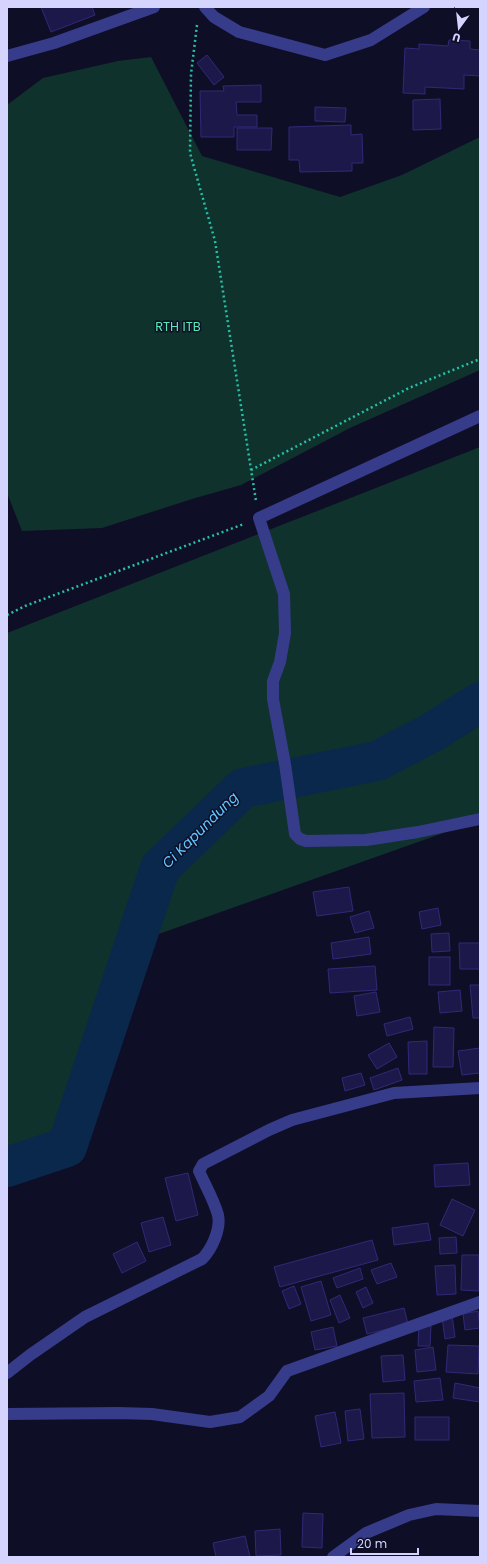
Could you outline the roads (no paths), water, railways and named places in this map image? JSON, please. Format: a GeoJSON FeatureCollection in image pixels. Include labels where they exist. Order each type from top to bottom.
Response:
{"type":"FeatureCollection","features":[{"type":"Feature","properties":{"kind":"street"},"geometry":{"type":"LineString","coordinates":[[7,56],[54,43],[154,7]]}},
{"type":"Feature","properties":{"kind":"street"},"geometry":{"type":"LineString","coordinates":[[205,7],[214,17],[239,32],[325,55],[371,40],[424,7]]}},
{"type":"Feature","properties":{"kind":"street"},"geometry":{"type":"LineString","coordinates":[[480,416],[259,518],[284,594],[285,633],[280,662],[273,681],[273,699],[285,764],[295,834],[306,841],[366,840],[418,832],[480,819]]}},
{"type":"Feature","properties":{"kind":"street"},"geometry":{"type":"LineString","coordinates":[[7,1373],[30,1355],[85,1317],[189,1265],[208,1253],[217,1232],[218,1217],[199,1171],[204,1164],[268,1130],[292,1120],[394,1092],[480,1088]]}},
{"type":"Feature","properties":{"kind":"street"},"geometry":{"type":"LineString","coordinates":[[7,1414],[146,1414],[210,1422],[240,1417],[269,1396],[287,1371],[480,1302]]}},
{"type":"Feature","properties":{"kind":"street"},"geometry":{"type":"LineString","coordinates":[[333,1557],[366,1533],[409,1515],[436,1509],[480,1511]]}},
{"type":"Feature","properties":{"kind":"waterway","name":"Ci Kapundung"},"geometry":{"type":"LineString","coordinates":[[7,1167],[67,1147],[160,868],[243,788],[377,761],[431,733],[480,702]]}},
{"type":"Feature","properties":{"kind":"park label","name":"RTH ITB"},"geometry":{"type":"Point","coordinates":[178,326]}}]}
